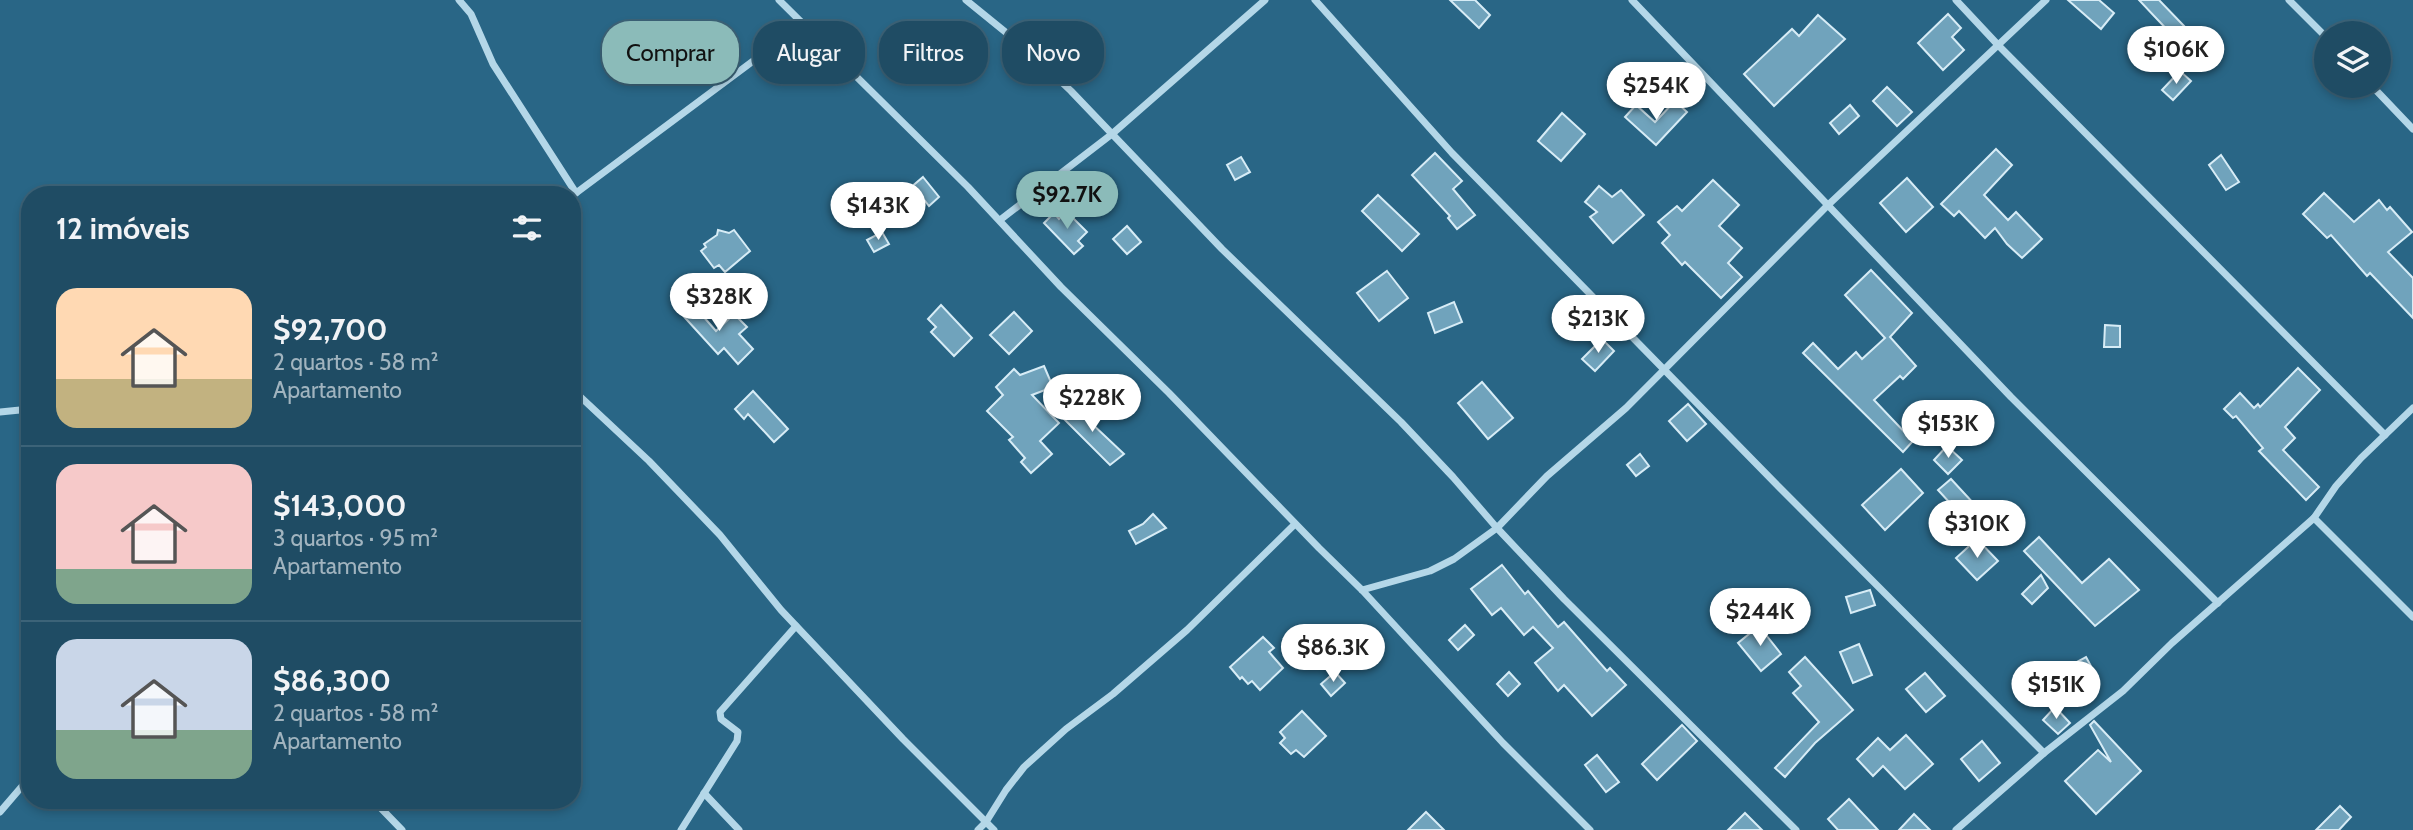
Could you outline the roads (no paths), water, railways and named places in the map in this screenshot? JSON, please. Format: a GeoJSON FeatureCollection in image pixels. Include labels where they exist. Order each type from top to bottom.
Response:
{"type":"FeatureCollection","features":[{"type":"Feature","properties":{"kind":"street"},"geometry":{"type":"LineString","coordinates":[[459,0],[471,14],[492,64],[568,186]]}},
{"type":"Feature","properties":{"kind":"street"},"geometry":{"type":"LineString","coordinates":[[779,0],[802,21]]}},
{"type":"Feature","properties":{"kind":"street"},"geometry":{"type":"LineString","coordinates":[[966,0],[1030,52],[1222,249],[1401,422],[1564,599],[1796,830]]}},
{"type":"Feature","properties":{"kind":"street"},"geometry":{"type":"LineString","coordinates":[[1000,220],[1112,134],[1265,0]]}},
{"type":"Feature","properties":{"kind":"street"},"geometry":{"type":"LineString","coordinates":[[1315,0],[1452,153],[2044,753]]}},
{"type":"Feature","properties":{"kind":"street"},"geometry":{"type":"LineString","coordinates":[[1632,0],[2011,397],[2218,603]]}},
{"type":"Feature","properties":{"kind":"street"},"geometry":{"type":"LineString","coordinates":[[1956,0],[1998,46],[2385,435]]}},
{"type":"Feature","properties":{"kind":"street"},"geometry":{"type":"LineString","coordinates":[[1362,590],[1430,571],[1454,559],[1497,528],[1547,476],[1626,408],[1827,206],[2046,0]]}},
{"type":"Feature","properties":{"kind":"street"},"geometry":{"type":"LineString","coordinates":[[2289,0],[2314,25]]}},
{"type":"Feature","properties":{"kind":"street"},"geometry":{"type":"LineString","coordinates":[[581,190],[753,61]]}},
{"type":"Feature","properties":{"kind":"street"},"geometry":{"type":"LineString","coordinates":[[865,84],[1000,220],[1061,287],[1362,590],[1503,743],[1590,830]]}},
{"type":"Feature","properties":{"kind":"street"},"geometry":{"type":"LineString","coordinates":[[2383,98],[2413,129]]}},
{"type":"Feature","properties":{"kind":"street"},"geometry":{"type":"LineString","coordinates":[[581,397],[649,461],[720,535],[796,626],[994,830]]}},
{"type":"Feature","properties":{"kind":"street"},"geometry":{"type":"LineString","coordinates":[[1956,830],[2044,753],[2123,691],[2314,518],[2336,486],[2413,408]]}},
{"type":"Feature","properties":{"kind":"street"},"geometry":{"type":"LineString","coordinates":[[0,412],[21,410]]}},
{"type":"Feature","properties":{"kind":"street"},"geometry":{"type":"LineString","coordinates":[[2314,518],[2413,617]]}},
{"type":"Feature","properties":{"kind":"street"},"geometry":{"type":"LineString","coordinates":[[978,830],[1024,767],[1187,630],[1295,524]]}},
{"type":"Feature","properties":{"kind":"street"},"geometry":{"type":"LineString","coordinates":[[681,830],[739,736],[738,732],[721,719],[720,712],[796,626]]}},
{"type":"Feature","properties":{"kind":"street"},"geometry":{"type":"LineString","coordinates":[[0,813],[21,788]]}},
{"type":"Feature","properties":{"kind":"street"},"geometry":{"type":"LineString","coordinates":[[704,793],[739,830]]}},
{"type":"Feature","properties":{"kind":"street"},"geometry":{"type":"LineString","coordinates":[[382,809],[402,830]]}}]}
